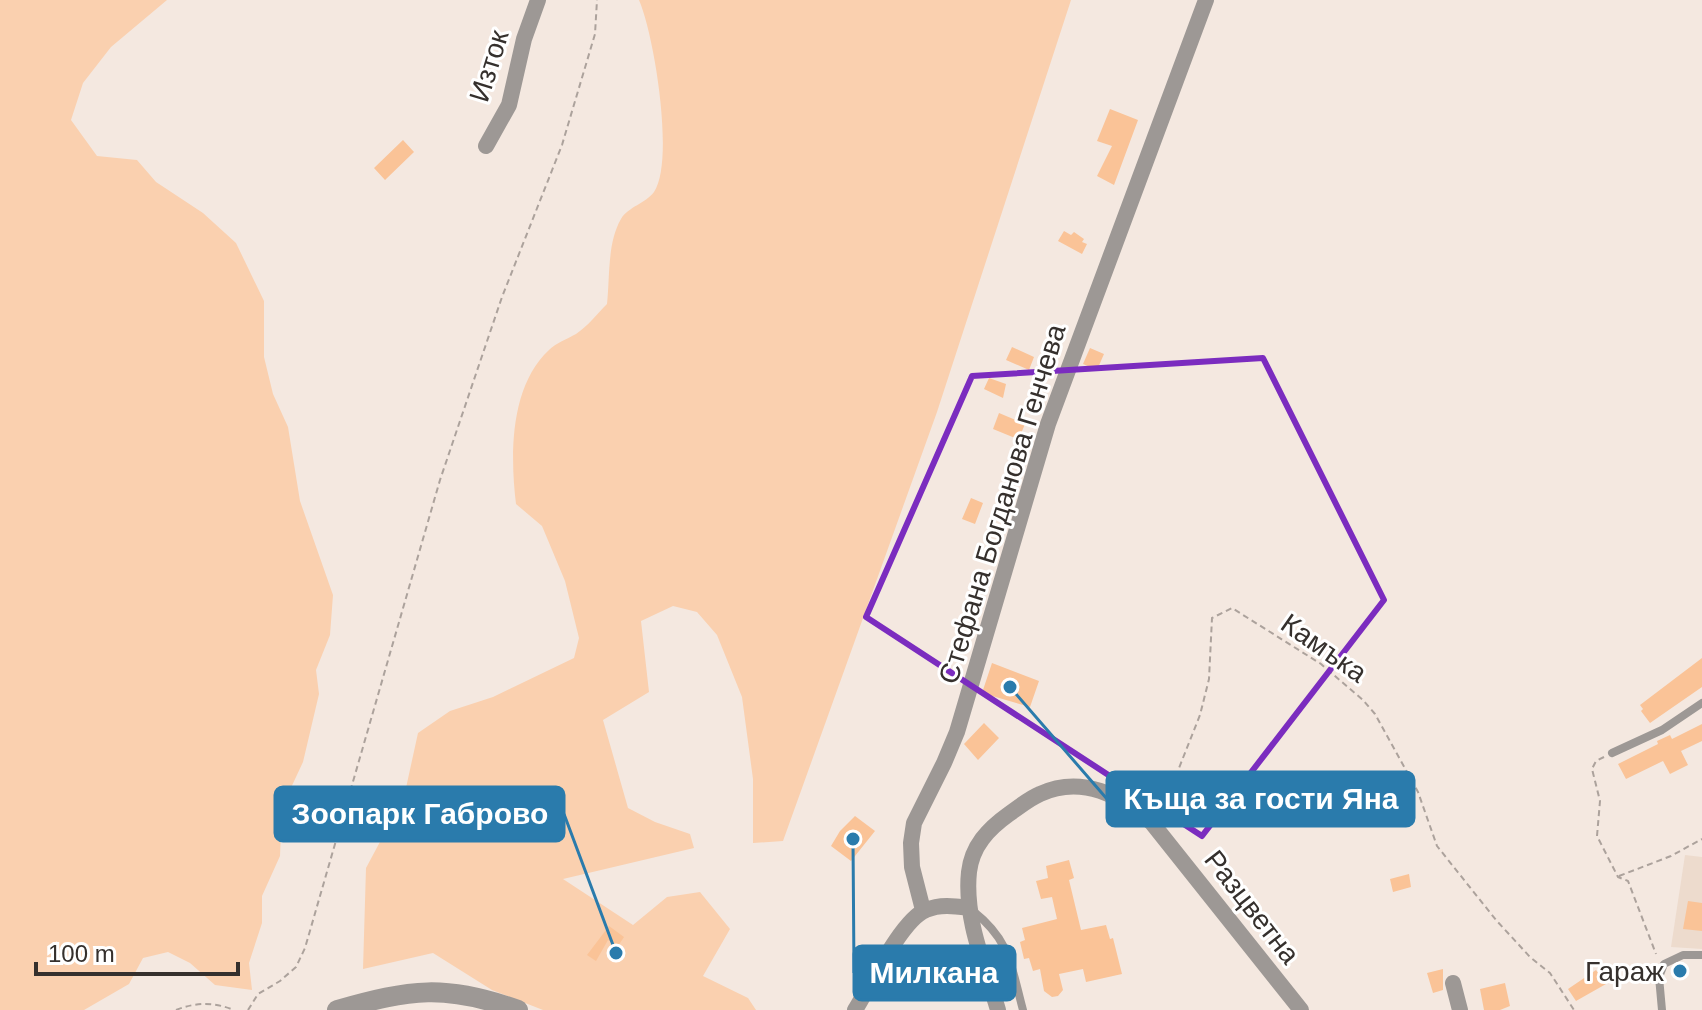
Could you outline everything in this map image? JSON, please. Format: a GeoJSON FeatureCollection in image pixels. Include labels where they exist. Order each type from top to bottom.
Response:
{"type":"FeatureCollection","features":[{"type":"Feature","properties":{"kind":"street","name":"Изток"},"geometry":{"type":"LineString","coordinates":[[486,146],[509,105],[524,39],[538,0]]}},
{"type":"Feature","properties":{"kind":"street","name":"Стефана Богданова Генчева"},"geometry":{"type":"LineString","coordinates":[[923,910],[912,867],[914,823],[957,732],[1048,424],[1206,0]]}},
{"type":"Feature","properties":{"kind":"street","name":"Разцветна"},"geometry":{"type":"LineString","coordinates":[[998,1010],[969,908],[969,872],[974,850],[990,828],[1040,794],[1067,786],[1096,789],[1134,806],[1163,837],[1301,1010]]}},
{"type":"Feature","properties":{"kind":"street"},"geometry":{"type":"LineString","coordinates":[[855,1010],[908,921],[923,910],[939,906],[969,908]]}},
{"type":"Feature","properties":{"kind":"street"},"geometry":{"type":"LineString","coordinates":[[1453,983],[1460,1010]]}},
{"type":"Feature","properties":{"kind":"street"},"geometry":{"type":"LineString","coordinates":[[337,1010],[429,990],[456,992],[518,1010]]}},
{"type":"Feature","properties":{"kind":"lane"},"geometry":{"type":"LineString","coordinates":[[1612,753],[1662,730],[1702,703]]}},
{"type":"Feature","properties":{"kind":"lane"},"geometry":{"type":"LineString","coordinates":[[969,908],[990,925],[1006,947],[1023,1010]]}},
{"type":"Feature","properties":{"kind":"lane"},"geometry":{"type":"LineString","coordinates":[[1662,1010],[1659,977],[1664,964],[1683,955],[1702,955]]}},
{"type":"Feature","properties":{"kind":"path"},"geometry":{"type":"LineString","coordinates":[[248,1010],[258,994],[296,967],[305,948],[440,480],[502,297],[562,145],[595,34],[597,0]]}},
{"type":"Feature","properties":{"kind":"path","name":"Камъка"},"geometry":{"type":"LineString","coordinates":[[1163,837],[1179,768],[1200,715],[1209,679],[1212,618],[1232,608],[1339,677],[1369,707],[1418,792],[1437,846],[1496,920],[1530,957],[1550,973],[1574,1010]]}},
{"type":"Feature","properties":{"kind":"path"},"geometry":{"type":"LineString","coordinates":[[1612,753],[1596,761],[1592,769],[1600,801],[1597,836],[1618,877],[1628,881],[1654,952],[1664,964]]}},
{"type":"Feature","properties":{"kind":"path"},"geometry":{"type":"LineString","coordinates":[[1618,877],[1671,856],[1702,839]]}},
{"type":"Feature","properties":{"kind":"path"},"geometry":{"type":"LineString","coordinates":[[176,1010],[214,1003],[234,1010]]}},
{"type":"Feature","properties":{"kind":"highlighted area"},"geometry":{"type":"Polygon","coordinates":[[[1263,358],[1384,600],[1202,836],[866,617],[972,376],[1263,358]]]}},
{"type":"Feature","properties":{"kind":"shaded area"},"geometry":{"type":"Polygon","coordinates":[[[0,0],[167,0],[111,47],[83,83],[71,120],[97,156],[137,160],[156,182],[203,213],[236,243],[264,301],[264,357],[273,394],[288,427],[300,501],[333,595],[330,635],[316,670],[319,694],[303,762],[282,807],[280,856],[262,896],[262,923],[249,963],[252,990],[215,985],[190,963],[168,952],[143,958],[129,984],[84,1010],[0,1010],[0,0]]]}},
{"type":"Feature","properties":{"kind":"shaded area"},"geometry":{"type":"Polygon","coordinates":[[[639,0],[1071,0],[937,412],[783,841],[753,843],[753,779],[742,697],[717,635],[697,612],[673,606],[641,621],[649,692],[603,720],[628,808],[655,822],[690,834],[694,848],[563,879],[633,925],[667,897],[700,892],[730,929],[703,976],[748,998],[756,1010],[543,1010],[492,990],[433,953],[363,969],[366,868],[404,797],[418,733],[450,711],[493,697],[574,658],[579,638],[565,581],[542,526],[516,504],[513,464],[516,422],[527,382],[536,365],[549,350],[580,331],[607,304],[611,250],[617,228],[624,215],[654,192],[660,176],[663,154],[660,97],[651,40],[639,0]]]}},
{"type":"Feature","properties":{"kind":"shaded area"},"geometry":{"type":"Polygon","coordinates":[[[1685,855],[1702,857],[1702,949],[1671,947],[1685,855]]]}},
{"type":"Feature","properties":{"kind":"building"},"geometry":{"type":"Polygon","coordinates":[[[1110,109],[1138,120],[1114,185],[1097,176],[1112,146],[1097,141],[1110,109]]]}},
{"type":"Feature","properties":{"kind":"building"},"geometry":{"type":"Polygon","coordinates":[[[403,140],[414,152],[385,180],[374,168],[403,140]]]}},
{"type":"Feature","properties":{"kind":"building"},"geometry":{"type":"Polygon","coordinates":[[[1064,231],[1071,235],[1074,232],[1084,239],[1082,242],[1087,244],[1082,254],[1058,241],[1064,231]]]}},
{"type":"Feature","properties":{"kind":"building"},"geometry":{"type":"Polygon","coordinates":[[[1012,347],[1034,357],[1029,370],[1006,360],[1012,347]]]}},
{"type":"Feature","properties":{"kind":"building"},"geometry":{"type":"Polygon","coordinates":[[[1090,348],[1104,354],[1097,370],[1083,364],[1090,348]]]}},
{"type":"Feature","properties":{"kind":"building"},"geometry":{"type":"Polygon","coordinates":[[[989,378],[1006,384],[1003,398],[984,389],[989,378]]]}},
{"type":"Feature","properties":{"kind":"building"},"geometry":{"type":"Polygon","coordinates":[[[999,413],[1025,424],[1020,436],[1016,434],[1015,438],[993,429],[999,413]]]}},
{"type":"Feature","properties":{"kind":"building"},"geometry":{"type":"Polygon","coordinates":[[[971,498],[983,503],[975,524],[962,519],[971,498]]]}},
{"type":"Feature","properties":{"kind":"building"},"geometry":{"type":"Polygon","coordinates":[[[1702,658],[1702,687],[1650,723],[1640,705],[1702,658]]]}},
{"type":"Feature","properties":{"kind":"building"},"geometry":{"type":"Polygon","coordinates":[[[992,663],[1039,681],[1030,707],[982,693],[992,663]]]}},
{"type":"Feature","properties":{"kind":"building"},"geometry":{"type":"Polygon","coordinates":[[[984,723],[999,738],[978,760],[964,744],[984,723]]]}},
{"type":"Feature","properties":{"kind":"building"},"geometry":{"type":"Polygon","coordinates":[[[1702,724],[1702,741],[1681,751],[1688,765],[1670,774],[1663,761],[1626,779],[1618,764],[1658,744],[1657,741],[1670,735],[1672,739],[1702,724]]]}},
{"type":"Feature","properties":{"kind":"building"},"geometry":{"type":"Polygon","coordinates":[[[855,816],[875,831],[851,861],[831,846],[855,816]]]}},
{"type":"Feature","properties":{"kind":"building"},"geometry":{"type":"Polygon","coordinates":[[[1069,860],[1074,878],[1069,880],[1081,930],[1106,925],[1110,939],[1113,938],[1122,974],[1086,982],[1083,969],[1059,974],[1063,990],[1052,997],[1044,991],[1040,969],[1033,971],[1029,958],[1024,959],[1020,942],[1025,940],[1022,928],[1057,919],[1052,897],[1041,899],[1036,881],[1048,878],[1046,866],[1069,860]]]}},
{"type":"Feature","properties":{"kind":"building"},"geometry":{"type":"Polygon","coordinates":[[[1409,874],[1411,887],[1393,892],[1390,879],[1409,874]]]}},
{"type":"Feature","properties":{"kind":"building"},"geometry":{"type":"Polygon","coordinates":[[[1688,901],[1702,903],[1702,931],[1683,929],[1688,901]]]}},
{"type":"Feature","properties":{"kind":"building"},"geometry":{"type":"Polygon","coordinates":[[[609,926],[624,937],[618,946],[608,940],[596,961],[587,955],[609,926]]]}},
{"type":"Feature","properties":{"kind":"building"},"geometry":{"type":"Polygon","coordinates":[[[1443,969],[1443,990],[1433,993],[1427,973],[1443,969]]]}},
{"type":"Feature","properties":{"kind":"building"},"geometry":{"type":"Polygon","coordinates":[[[1596,970],[1606,984],[1576,1001],[1568,989],[1596,970]]]}},
{"type":"Feature","properties":{"kind":"building"},"geometry":{"type":"Polygon","coordinates":[[[1505,983],[1510,1006],[1500,1010],[1484,1010],[1480,989],[1505,983]]]}},
{"type":"Feature","properties":{"kind":"place","name":"Къща за гости Яна"},"geometry":{"type":"Point","coordinates":[1010,687]}},
{"type":"Feature","properties":{"kind":"place","name":"Милкана"},"geometry":{"type":"Point","coordinates":[853,839]}},
{"type":"Feature","properties":{"kind":"place","name":"Зоопарк Габрово"},"geometry":{"type":"Point","coordinates":[616,953]}},
{"type":"Feature","properties":{"kind":"place","name":"Гараж"},"geometry":{"type":"Point","coordinates":[1680,971]}}]}
